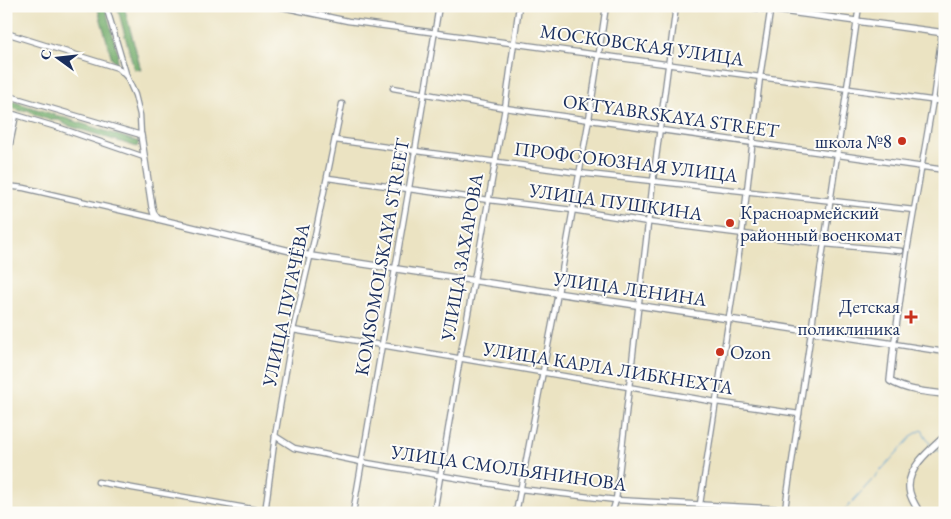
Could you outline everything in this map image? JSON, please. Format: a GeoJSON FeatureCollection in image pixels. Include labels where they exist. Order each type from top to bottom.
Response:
{"type":"FeatureCollection","features":[{"type":"Feature","properties":{"kind":"street"},"geometry":{"type":"LineString","coordinates":[[106,6],[140,115],[141,136],[152,207],[158,219]]}},
{"type":"Feature","properties":{"kind":"street","name":"МОСКОВСКАЯ УЛИЦА"},"geometry":{"type":"LineString","coordinates":[[277,6],[348,21],[514,42],[945,102]]}},
{"type":"Feature","properties":{"kind":"street","name":"KOMSOMOLSKAYA STREET"},"geometry":{"type":"LineString","coordinates":[[352,513],[396,268],[439,6]]}},
{"type":"Feature","properties":{"kind":"street","name":"УЛИЦА ЗАХАРОВА"},"geometry":{"type":"LineString","coordinates":[[434,513],[494,162],[505,108],[520,6]]}},
{"type":"Feature","properties":{"kind":"street"},"geometry":{"type":"LineString","coordinates":[[516,513],[544,373],[573,210],[606,6]]}},
{"type":"Feature","properties":{"kind":"street"},"geometry":{"type":"LineString","coordinates":[[612,513],[616,500],[648,222],[676,6]]}},
{"type":"Feature","properties":{"kind":"street"},"geometry":{"type":"LineString","coordinates":[[745,6],[771,8],[943,33]]}},
{"type":"Feature","properties":{"kind":"street"},"geometry":{"type":"LineString","coordinates":[[785,509],[859,6]]}},
{"type":"Feature","properties":{"kind":"street"},"geometry":{"type":"LineString","coordinates":[[700,504],[742,234],[760,77],[771,8]]}},
{"type":"Feature","properties":{"kind":"street"},"geometry":{"type":"LineString","coordinates":[[945,10],[890,381],[913,390],[945,394]]}},
{"type":"Feature","properties":{"kind":"street"},"geometry":{"type":"LineString","coordinates":[[6,33],[118,68],[127,77]]}},
{"type":"Feature","properties":{"kind":"street","name":"OKTYABRSKAYA STREET"},"geometry":{"type":"LineString","coordinates":[[393,88],[505,108],[945,170]]}},
{"type":"Feature","properties":{"kind":"street"},"geometry":{"type":"LineString","coordinates":[[6,95],[141,136]]}},
{"type":"Feature","properties":{"kind":"street","name":"УЛИЦА ПУГАЧЁВА"},"geometry":{"type":"LineString","coordinates":[[265,512],[275,436],[293,330],[328,178],[342,104]]}},
{"type":"Feature","properties":{"kind":"street"},"geometry":{"type":"LineString","coordinates":[[6,112],[60,128],[144,157]]}},
{"type":"Feature","properties":{"kind":"street"},"geometry":{"type":"LineString","coordinates":[[6,163],[16,115]]}},
{"type":"Feature","properties":{"kind":"street","name":"ПРОФСОЮЗНАЯ УЛИЦА"},"geometry":{"type":"LineString","coordinates":[[335,140],[579,173],[914,210]]}},
{"type":"Feature","properties":{"kind":"street","name":"УЛИЦА ПУШКИНА"},"geometry":{"type":"LineString","coordinates":[[328,178],[742,234],[825,244],[901,250]]}},
{"type":"Feature","properties":{"kind":"street"},"geometry":{"type":"LineString","coordinates":[[6,186],[24,188],[158,219]]}},
{"type":"Feature","properties":{"kind":"street","name":"УЛИЦА ЛЕНИНА"},"geometry":{"type":"LineString","coordinates":[[158,219],[311,256],[945,352]]}},
{"type":"Feature","properties":{"kind":"street","name":"УЛИЦА КАРЛА ЛИБКНЕХТА"},"geometry":{"type":"LineString","coordinates":[[293,330],[716,402],[799,414]]}},
{"type":"Feature","properties":{"kind":"street","name":"УЛИЦА СМОЛЬЯНИНОВА"},"geometry":{"type":"LineString","coordinates":[[275,436],[294,448],[361,462],[520,489],[616,500],[785,509],[804,512]]}},
{"type":"Feature","properties":{"kind":"street"},"geometry":{"type":"LineString","coordinates":[[920,513],[908,489],[910,476],[931,449],[945,436]]}},
{"type":"Feature","properties":{"kind":"street"},"geometry":{"type":"LineString","coordinates":[[98,482],[275,513]]}},
{"type":"Feature","properties":{"kind":"green space"},"geometry":{"type":"Polygon","coordinates":[[[97,6],[105,6],[118,54],[116,64],[112,59],[97,6]]]}},
{"type":"Feature","properties":{"kind":"green space"},"geometry":{"type":"Polygon","coordinates":[[[117,6],[124,6],[141,70],[134,69],[117,6]]]}},
{"type":"Feature","properties":{"kind":"green space"},"geometry":{"type":"Polygon","coordinates":[[[6,99],[139,142],[137,147],[66,125],[59,120],[42,118],[28,110],[21,111],[6,106],[6,99]]]}},
{"type":"Feature","properties":{"kind":"waterway"},"geometry":{"type":"LineString","coordinates":[[842,513],[913,435],[922,430],[931,446]]}},
{"type":"Feature","properties":{"kind":"waterway"},"geometry":{"type":"LineString","coordinates":[[934,448],[945,455]]}},
{"type":"Feature","properties":{"kind":"place","name":"школа №8"},"geometry":{"type":"Point","coordinates":[902,141]}},
{"type":"Feature","properties":{"kind":"place","name":"Красноармейский районный военкомат"},"geometry":{"type":"Point","coordinates":[730,223]}},
{"type":"Feature","properties":{"kind":"place","name":"Детская поликлиника"},"geometry":{"type":"Point","coordinates":[911,317]}},
{"type":"Feature","properties":{"kind":"place","name":"Ozon"},"geometry":{"type":"Point","coordinates":[720,352]}}]}
